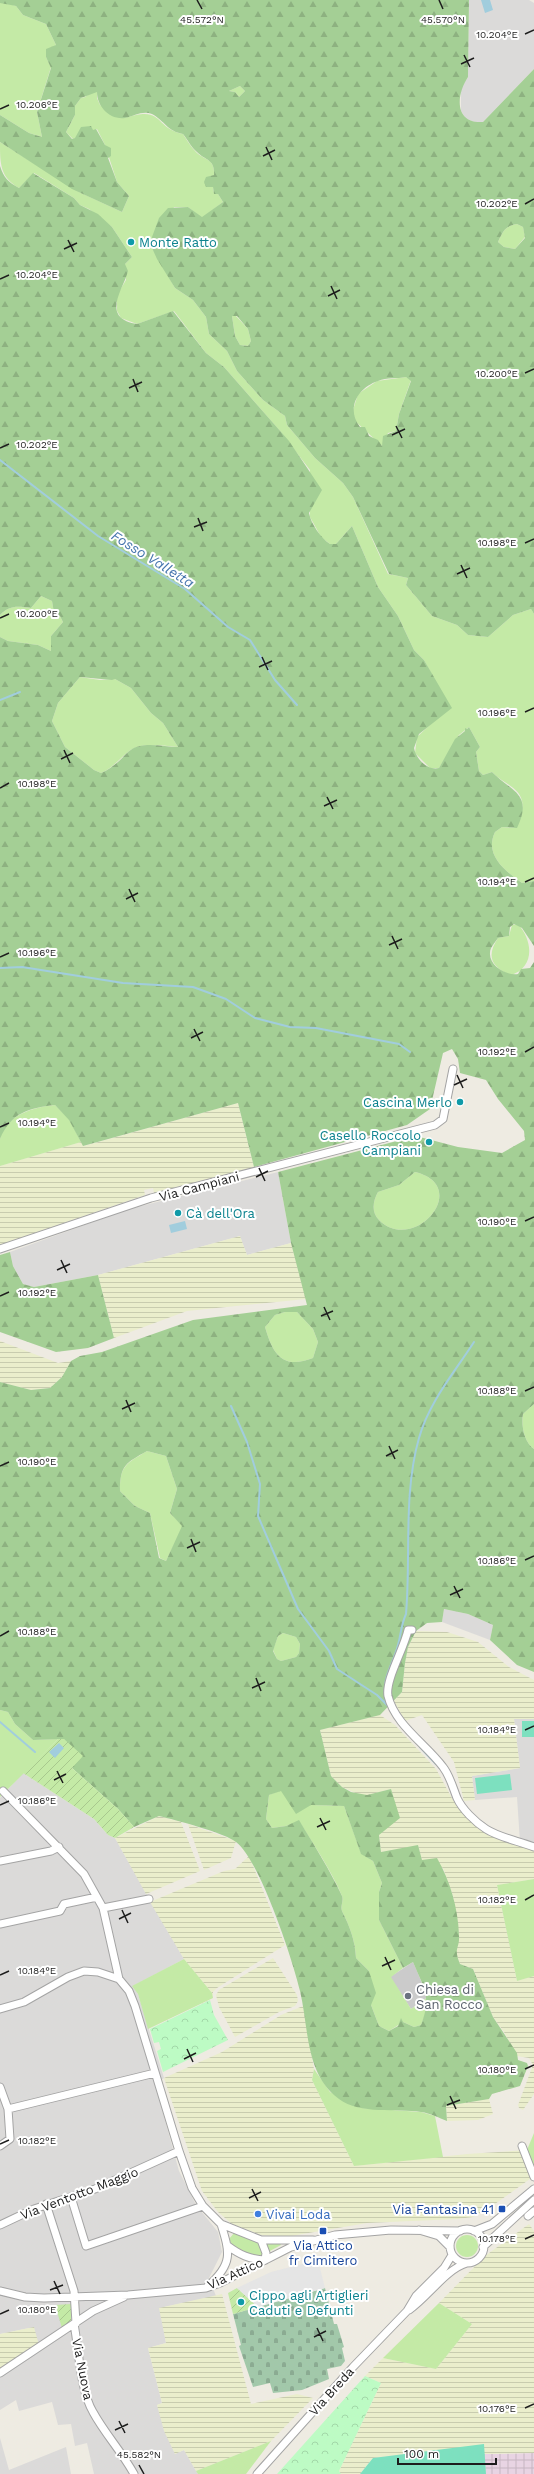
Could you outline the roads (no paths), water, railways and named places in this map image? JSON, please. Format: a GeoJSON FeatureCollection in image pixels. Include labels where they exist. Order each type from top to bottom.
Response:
{"type":"FeatureCollection","features":[{"type":"Feature","properties":{"kind":"street","name":"Via Campiani"},"geometry":{"type":"LineString","coordinates":[[0,1249],[150,1198],[435,1125],[443,1119],[453,1069]]}},
{"type":"Feature","properties":{"kind":"street"},"geometry":{"type":"LineString","coordinates":[[410,1630],[397,1665],[389,1676],[388,1695],[397,1714],[443,1768],[460,1804],[476,1820],[496,1834],[534,1847]]}},
{"type":"Feature","properties":{"kind":"street"},"geometry":{"type":"LineString","coordinates":[[3,1791],[84,1874],[103,1908],[119,1979],[129,1991],[135,2006],[179,2151],[192,2188],[203,2206],[220,2224],[228,2246],[226,2266],[217,2278],[206,2288]]}},
{"type":"Feature","properties":{"kind":"street"},"geometry":{"type":"LineString","coordinates":[[0,1861],[51,1851],[59,1847]]}},
{"type":"Feature","properties":{"kind":"street"},"geometry":{"type":"LineString","coordinates":[[0,1924],[60,1911],[64,1904],[97,1897]]}},
{"type":"Feature","properties":{"kind":"street"},"geometry":{"type":"LineString","coordinates":[[103,1908],[149,1899]]}},
{"type":"Feature","properties":{"kind":"street"},"geometry":{"type":"LineString","coordinates":[[0,2009],[24,2002],[68,1977],[84,1972],[98,1972],[119,1979]]}},
{"type":"Feature","properties":{"kind":"street"},"geometry":{"type":"LineString","coordinates":[[8,2109],[156,2073]]}},
{"type":"Feature","properties":{"kind":"street"},"geometry":{"type":"LineString","coordinates":[[0,2087],[8,2109],[10,2139],[0,2146]]}},
{"type":"Feature","properties":{"kind":"street"},"geometry":{"type":"LineString","coordinates":[[522,2146],[534,2177]]}},
{"type":"Feature","properties":{"kind":"street","name":"Via Ventotto Maggio"},"geometry":{"type":"LineString","coordinates":[[0,2224],[46,2204],[95,2189],[179,2151]]}},
{"type":"Feature","properties":{"kind":"street"},"geometry":{"type":"LineString","coordinates":[[467,2263],[457,2260],[452,2255],[450,2247],[451,2240],[460,2231],[474,2231],[492,2224],[534,2189]]}},
{"type":"Feature","properties":{"kind":"street"},"geometry":{"type":"LineString","coordinates":[[71,2197],[86,2246],[203,2206]]}},
{"type":"Feature","properties":{"kind":"street","name":"Via Breda"},"geometry":{"type":"LineString","coordinates":[[407,2311],[422,2302],[456,2268],[475,2261],[481,2254],[483,2247],[534,2200]]}},
{"type":"Feature","properties":{"kind":"street","name":"Via Nuova"},"geometry":{"type":"LineString","coordinates":[[46,2204],[74,2291],[75,2323],[86,2393],[92,2412],[117,2445],[134,2474]]}},
{"type":"Feature","properties":{"kind":"street"},"geometry":{"type":"LineString","coordinates":[[528,2216],[534,2211]]}},
{"type":"Feature","properties":{"kind":"street"},"geometry":{"type":"LineString","coordinates":[[220,2224],[261,2240],[313,2240]]}},
{"type":"Feature","properties":{"kind":"street","name":"Via Attico"},"geometry":{"type":"LineString","coordinates":[[0,2291],[25,2297],[73,2297],[128,2295],[206,2288],[220,2283],[265,2260],[313,2240],[366,2231],[418,2230],[426,2228],[460,2231]]}},
{"type":"Feature","properties":{"kind":"street","name":"Via Attico"},"geometry":{"type":"LineString","coordinates":[[418,2230],[439,2236],[450,2247]]}},
{"type":"Feature","properties":{"kind":"street"},"geometry":{"type":"LineString","coordinates":[[474,2231],[482,2241],[483,2247]]}},
{"type":"Feature","properties":{"kind":"street"},"geometry":{"type":"LineString","coordinates":[[228,2246],[241,2256],[253,2260],[265,2260],[266,2253],[261,2240]]}},
{"type":"Feature","properties":{"kind":"street","name":"Via Breda"},"geometry":{"type":"LineString","coordinates":[[257,2474],[353,2367],[407,2311],[416,2296],[444,2268],[452,2255]]}},
{"type":"Feature","properties":{"kind":"street"},"geometry":{"type":"LineString","coordinates":[[0,2373],[97,2309],[128,2295]]}},
{"type":"Feature","properties":{"kind":"street"},"geometry":{"type":"LineString","coordinates":[[96,2296],[98,2301],[97,2309]]}},
{"type":"Feature","properties":{"kind":"water"},"geometry":{"type":"Polygon","coordinates":[[[481,0],[490,0],[493,10],[485,13],[481,0]]]}},
{"type":"Feature","properties":{"kind":"water"},"geometry":{"type":"Polygon","coordinates":[[[185,1221],[187,1229],[171,1233],[169,1225],[185,1221]]]}},
{"type":"Feature","properties":{"kind":"water"},"geometry":{"type":"Polygon","coordinates":[[[59,1743],[64,1748],[55,1758],[49,1752],[59,1743]]]}},
{"type":"Feature","properties":{"kind":"waterway","name":"Fosso Valletta"},"geometry":{"type":"LineString","coordinates":[[0,460],[98,536],[185,589],[228,627],[250,640],[275,680],[297,705]]}},
{"type":"Feature","properties":{"kind":"waterway"},"geometry":{"type":"LineString","coordinates":[[0,700],[20,692]]}},
{"type":"Feature","properties":{"kind":"waterway"},"geometry":{"type":"LineString","coordinates":[[0,968],[22,967],[123,983],[193,987],[226,999],[255,1018],[290,1027],[316,1028],[399,1044],[410,1052]]}},
{"type":"Feature","properties":{"kind":"waterway"},"geometry":{"type":"LineString","coordinates":[[386,1703],[386,1679],[396,1653],[406,1614],[409,1503],[414,1459],[419,1438],[429,1412],[450,1377],[474,1342]]}},
{"type":"Feature","properties":{"kind":"waterway"},"geometry":{"type":"LineString","coordinates":[[231,1406],[247,1442],[260,1484],[258,1516],[298,1609],[329,1651],[337,1669],[377,1695],[388,1706]]}},
{"type":"Feature","properties":{"kind":"waterway"},"geometry":{"type":"LineString","coordinates":[[0,1722],[35,1752]]}},
{"type":"Feature","properties":{"kind":"waterway"},"geometry":{"type":"LineString","coordinates":[[420,1747],[436,1764]]}},
{"type":"Feature","properties":{"kind":"place","name":"Monte Ratto"},"geometry":{"type":"Point","coordinates":[131,242]}},
{"type":"Feature","properties":{"kind":"place","name":"Cascina Merlo"},"geometry":{"type":"Point","coordinates":[460,1102]}},
{"type":"Feature","properties":{"kind":"place","name":"Casello Roccolo Campiani"},"geometry":{"type":"Point","coordinates":[429,1142]}},
{"type":"Feature","properties":{"kind":"place","name":"Cà dell'Ora"},"geometry":{"type":"Point","coordinates":[178,1213]}},
{"type":"Feature","properties":{"kind":"place","name":"Chiesa di San Rocco"},"geometry":{"type":"Point","coordinates":[408,1996]}},
{"type":"Feature","properties":{"kind":"place","name":"Via Fantasina 41"},"geometry":{"type":"Point","coordinates":[502,2209]}},
{"type":"Feature","properties":{"kind":"place","name":"Vivai Loda"},"geometry":{"type":"Point","coordinates":[258,2214]}},
{"type":"Feature","properties":{"kind":"place","name":"Via Attico fr Cimitero"},"geometry":{"type":"Point","coordinates":[323,2231]}},
{"type":"Feature","properties":{"kind":"place","name":"Cippo agli Artiglieri Caduti e Defunti"},"geometry":{"type":"Point","coordinates":[241,2302]}}]}
